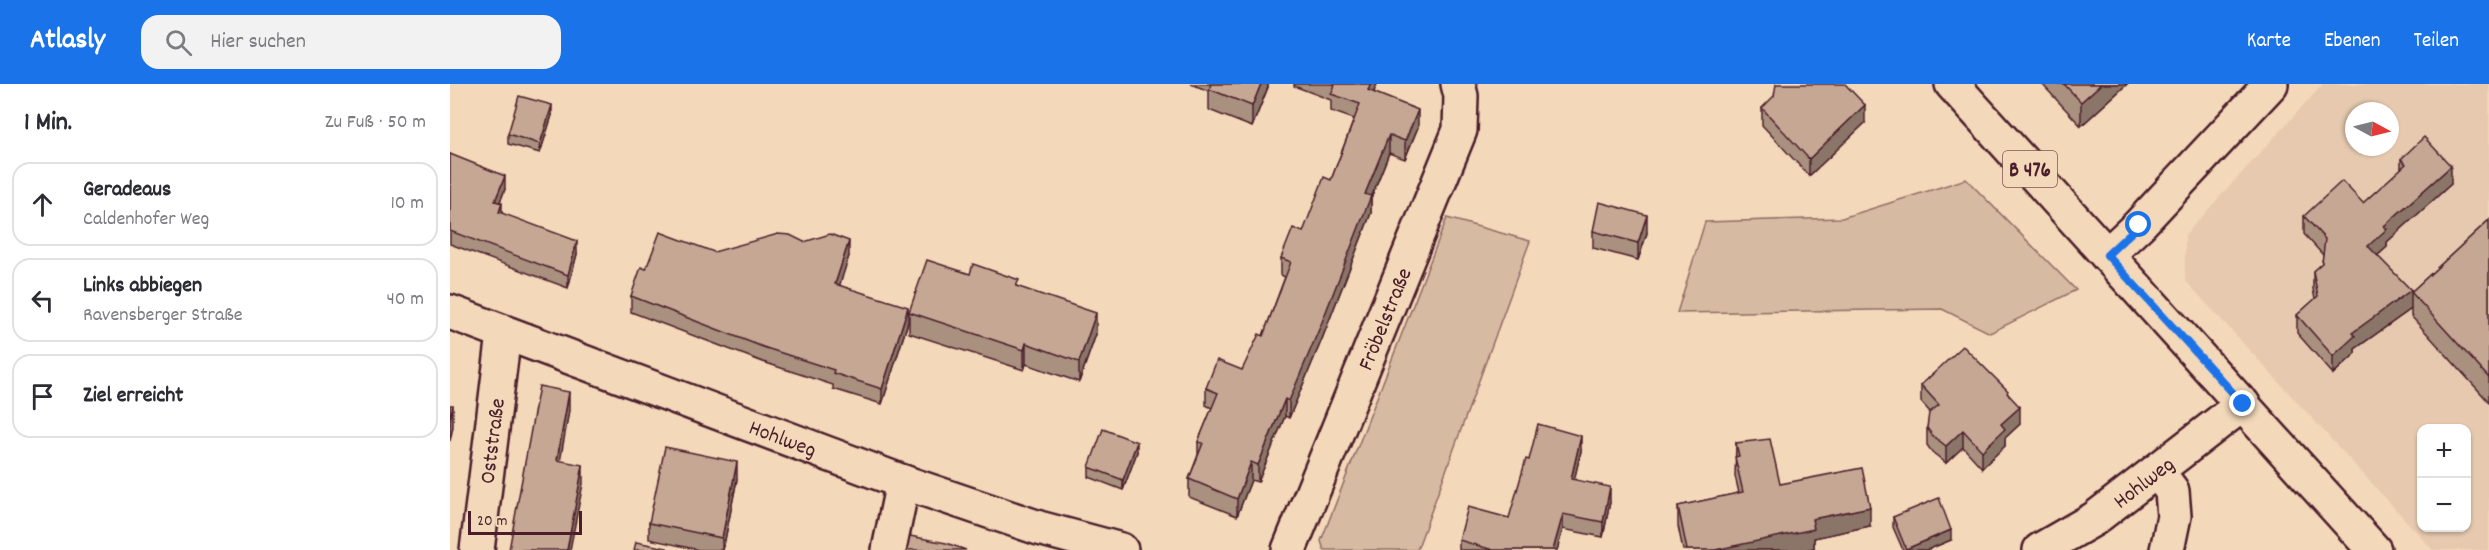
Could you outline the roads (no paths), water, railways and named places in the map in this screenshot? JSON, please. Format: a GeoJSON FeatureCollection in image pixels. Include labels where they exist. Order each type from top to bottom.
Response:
{"type":"FeatureCollection","features":[{"type":"Feature","properties":{"kind":"street","name":"Fröbelstraße"},"geometry":{"type":"LineString","coordinates":[[1289,550],[1460,130],[1461,96],[1458,84]]}},
{"type":"Feature","properties":{"kind":"street","name":"B 476"},"geometry":{"type":"LineString","coordinates":[[1952,84],[2374,550]]}},
{"type":"Feature","properties":{"kind":"street"},"geometry":{"type":"LineString","coordinates":[[2107,255],[2139,225],[2271,84]]}},
{"type":"Feature","properties":{"kind":"street","name":"Hohlweg"},"geometry":{"type":"LineString","coordinates":[[450,312],[903,482],[1039,528],[1121,550]]}},
{"type":"Feature","properties":{"kind":"street","name":"Oststraße"},"geometry":{"type":"LineString","coordinates":[[477,550],[504,334]]}},
{"type":"Feature","properties":{"kind":"street","name":"Hohlweg"},"geometry":{"type":"LineString","coordinates":[[2040,550],[2094,519],[2243,404]]}},
{"type":"Feature","properties":{"kind":"street"},"geometry":{"type":"LineString","coordinates":[[2157,471],[2172,491],[2174,516],[2167,550]]}},
{"type":"Feature","properties":{"kind":"street"},"geometry":{"type":"LineString","coordinates":[[889,550],[903,482]]}}]}
